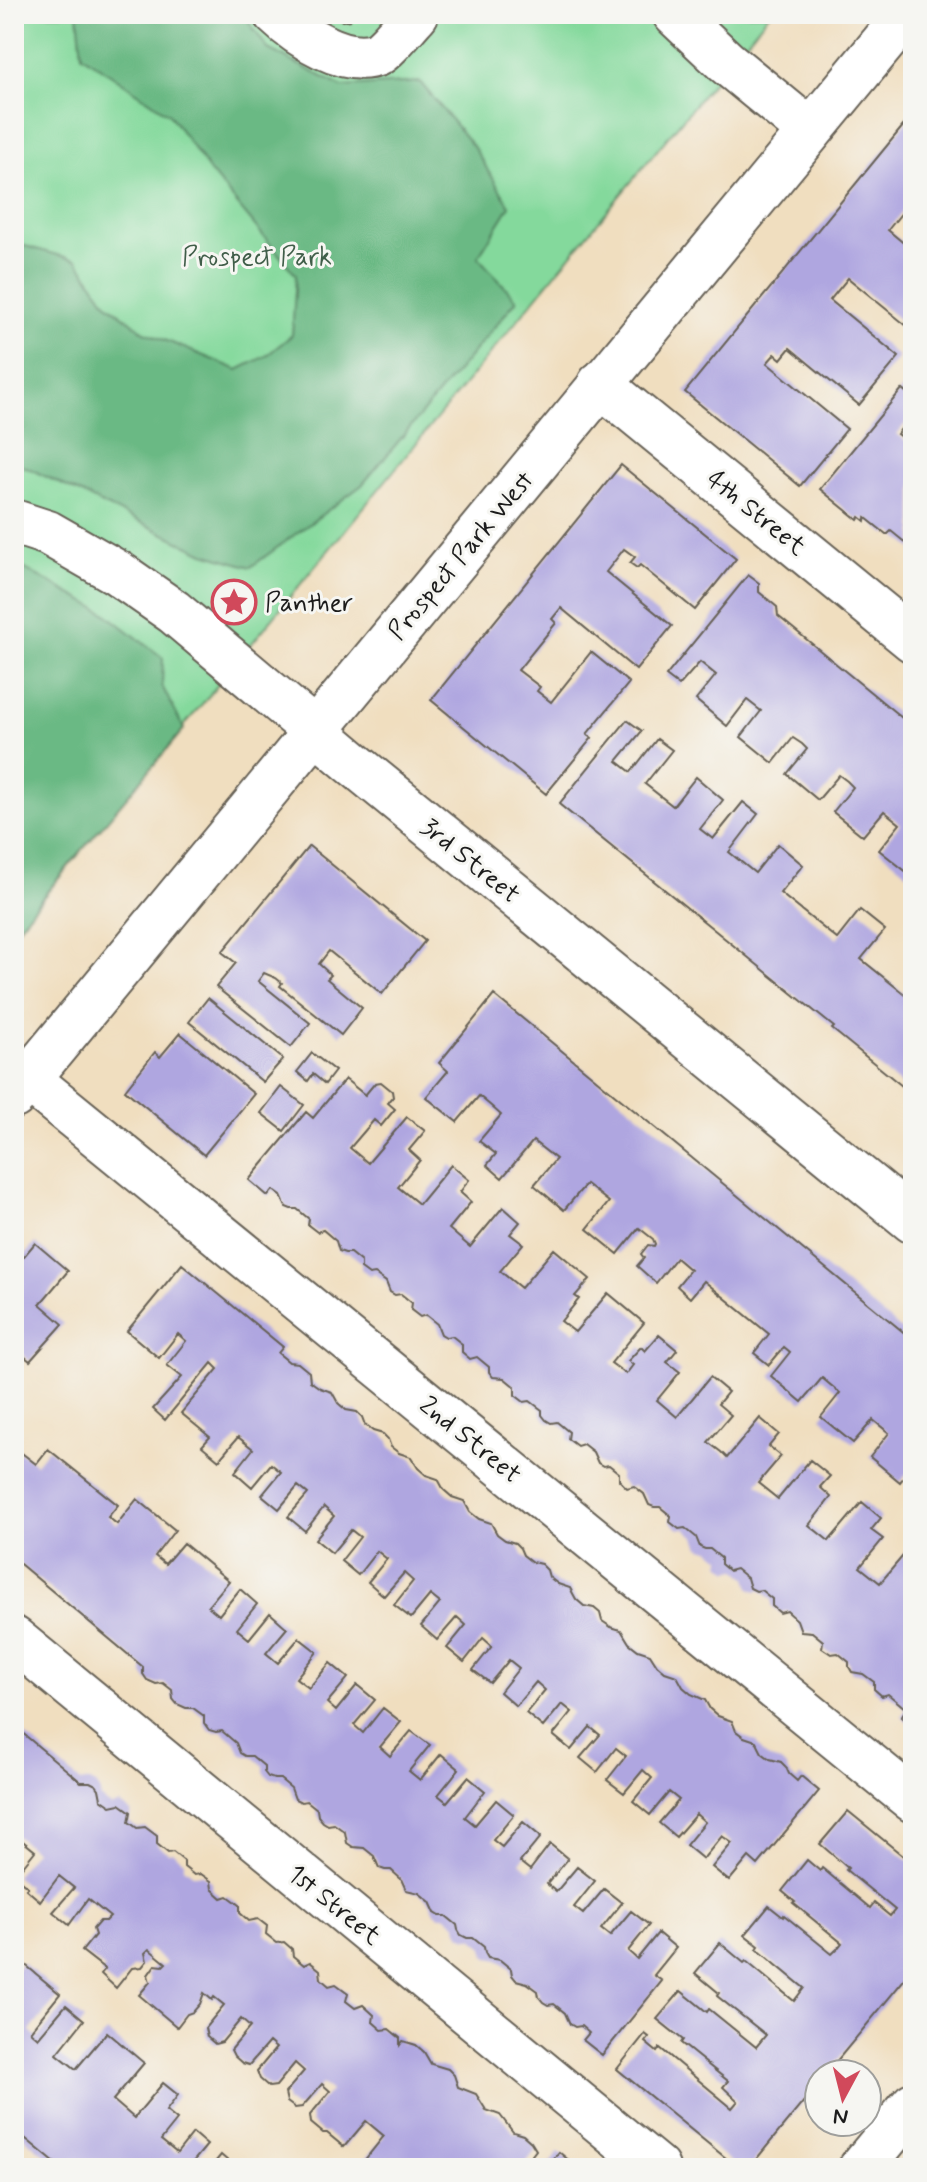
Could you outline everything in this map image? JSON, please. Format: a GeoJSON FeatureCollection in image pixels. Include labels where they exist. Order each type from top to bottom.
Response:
{"type":"FeatureCollection","features":[{"type":"Feature","properties":{"kind":"street"},"geometry":{"type":"LineString","coordinates":[[276,14],[312,41],[348,57],[378,54],[416,14]]}},
{"type":"Feature","properties":{"kind":"street"},"geometry":{"type":"LineString","coordinates":[[675,14],[726,62],[810,131]]}},
{"type":"Feature","properties":{"kind":"street","name":"Prospect Park West"},"geometry":{"type":"LineString","coordinates":[[21,1088],[810,131],[903,36]]}},
{"type":"Feature","properties":{"kind":"street","name":"4th Street"},"geometry":{"type":"LineString","coordinates":[[600,384],[913,640]]}},
{"type":"Feature","properties":{"kind":"street","name":"3rd Street"},"geometry":{"type":"LineString","coordinates":[[14,522],[48,533],[118,573],[174,612],[913,1221]]}},
{"type":"Feature","properties":{"kind":"street","name":"2nd Street"},"geometry":{"type":"LineString","coordinates":[[21,1088],[913,1800]]}},
{"type":"Feature","properties":{"kind":"street","name":"1st Street"},"geometry":{"type":"LineString","coordinates":[[14,1639],[657,2168]]}},
{"type":"Feature","properties":{"kind":"street"},"geometry":{"type":"LineString","coordinates":[[861,2168],[913,2105]]}},
{"type":"Feature","properties":{"kind":"green space","name":"Prospect Park"},"geometry":{"type":"Polygon","coordinates":[[[14,14],[769,14],[14,933],[14,14]]]}},
{"type":"Feature","properties":{"kind":"green space"},"geometry":{"type":"Polygon","coordinates":[[[78,14],[243,14],[268,49],[342,87],[420,82],[473,146],[510,206],[478,257],[517,300],[362,485],[251,567],[204,553],[26,467],[14,465],[14,243],[77,260],[108,304],[145,332],[238,370],[266,356],[292,335],[296,275],[211,173],[169,114],[82,55],[78,14]]]}},
{"type":"Feature","properties":{"kind":"green space"},"geometry":{"type":"Polygon","coordinates":[[[14,563],[104,612],[163,658],[162,686],[184,729],[14,931],[14,563]]]}},
{"type":"Feature","properties":{"kind":"building"},"geometry":{"type":"Polygon","coordinates":[[[333,14],[355,14],[350,20],[342,21],[333,14]]]}},
{"type":"Feature","properties":{"kind":"building"},"geometry":{"type":"Polygon","coordinates":[[[908,120],[913,124],[913,217],[904,210],[888,230],[913,251],[913,331],[848,278],[830,300],[899,357],[859,405],[790,348],[781,359],[775,354],[767,363],[847,429],[800,486],[685,392],[908,120]]]}},
{"type":"Feature","properties":{"kind":"building"},"geometry":{"type":"Polygon","coordinates":[[[902,389],[913,398],[913,414],[897,434],[913,446],[913,549],[891,531],[886,534],[866,518],[865,521],[860,517],[858,520],[820,489],[902,389]]]}},
{"type":"Feature","properties":{"kind":"building"},"geometry":{"type":"Polygon","coordinates":[[[621,465],[736,559],[695,610],[640,565],[637,568],[630,563],[635,557],[624,549],[606,572],[672,626],[636,670],[561,608],[552,619],[556,623],[518,670],[540,687],[537,691],[551,702],[591,652],[629,683],[587,734],[592,738],[546,794],[431,700],[621,465]]]}},
{"type":"Feature","properties":{"kind":"building"},"geometry":{"type":"Polygon","coordinates":[[[748,575],[759,583],[759,592],[777,607],[778,616],[913,727],[913,867],[908,873],[879,850],[900,824],[884,811],[863,836],[833,812],[853,787],[847,781],[839,775],[818,800],[787,774],[807,749],[802,744],[793,738],[773,763],[741,737],[761,711],[747,700],[727,726],[696,700],[716,675],[700,662],[679,686],[666,676],[748,575]]]}},
{"type":"Feature","properties":{"kind":"building"},"geometry":{"type":"Polygon","coordinates":[[[627,720],[642,731],[617,761],[631,772],[657,739],[672,750],[645,784],[673,806],[696,777],[723,800],[700,829],[713,839],[743,802],[758,814],[729,852],[755,873],[778,844],[803,865],[780,893],[837,939],[860,910],[885,930],[861,959],[913,1001],[913,1095],[559,804],[627,720]]]}},
{"type":"Feature","properties":{"kind":"building"},"geometry":{"type":"Polygon","coordinates":[[[309,846],[425,941],[382,994],[329,951],[319,964],[331,975],[327,979],[362,1008],[341,1035],[280,986],[282,983],[276,978],[264,973],[258,981],[310,1023],[291,1047],[216,987],[236,963],[222,952],[309,846]]]}},
{"type":"Feature","properties":{"kind":"building"},"geometry":{"type":"Polygon","coordinates":[[[494,995],[913,1340],[913,1466],[900,1482],[870,1457],[889,1433],[873,1420],[853,1443],[821,1417],[840,1393],[822,1378],[802,1402],[771,1376],[790,1352],[784,1347],[769,1365],[754,1353],[769,1334],[704,1281],[690,1298],[677,1286],[690,1270],[676,1258],[656,1283],[637,1266],[644,1258],[641,1254],[648,1245],[654,1246],[653,1239],[639,1228],[618,1254],[587,1229],[609,1202],[586,1184],[564,1210],[534,1185],[556,1159],[533,1141],[502,1178],[487,1165],[496,1154],[479,1141],[501,1115],[479,1096],[457,1122],[426,1097],[448,1071],[439,1063],[494,995]]]}},
{"type":"Feature","properties":{"kind":"building"},"geometry":{"type":"Polygon","coordinates":[[[208,998],[283,1059],[263,1082],[189,1022],[208,998]]]}},
{"type":"Feature","properties":{"kind":"building"},"geometry":{"type":"Polygon","coordinates":[[[180,1033],[254,1094],[204,1155],[125,1090],[155,1052],[160,1057],[180,1033]]]}},
{"type":"Feature","properties":{"kind":"building"},"geometry":{"type":"Polygon","coordinates":[[[312,1053],[335,1071],[325,1084],[313,1074],[308,1081],[297,1072],[312,1053]]]}},
{"type":"Feature","properties":{"kind":"building"},"geometry":{"type":"Polygon","coordinates":[[[345,1079],[365,1095],[375,1083],[381,1082],[392,1091],[393,1097],[388,1103],[395,1109],[381,1126],[374,1120],[350,1148],[368,1163],[407,1117],[425,1131],[409,1150],[420,1160],[398,1187],[419,1204],[451,1165],[469,1180],[460,1192],[471,1202],[449,1229],[470,1247],[503,1207],[520,1222],[510,1234],[523,1244],[500,1271],[521,1288],[554,1249],[590,1279],[575,1296],[579,1299],[561,1321],[575,1332],[608,1293],[644,1323],[611,1363],[626,1374],[633,1365],[628,1361],[641,1347],[645,1351],[659,1335],[677,1350],[667,1362],[680,1372],[657,1400],[677,1417],[710,1377],[728,1392],[718,1404],[731,1415],[708,1442],[727,1458],[760,1418],[779,1434],[769,1446],[781,1456],[758,1483],[778,1499],[810,1460],[830,1476],[820,1487],[831,1497],[809,1525],[829,1541],[862,1502],[881,1518],[871,1530],[883,1539],[860,1567],[880,1583],[913,1544],[913,1727],[901,1717],[906,1709],[888,1694],[882,1696],[874,1689],[874,1682],[863,1674],[852,1672],[849,1662],[838,1653],[831,1654],[822,1648],[823,1641],[812,1632],[801,1631],[797,1620],[787,1611],[780,1613],[772,1606],[772,1599],[761,1590],[750,1588],[747,1578],[736,1569],[729,1571],[721,1564],[721,1558],[710,1549],[700,1547],[696,1537],[685,1528],[679,1529],[670,1522],[671,1516],[660,1507],[649,1505],[644,1494],[634,1486],[627,1488],[619,1480],[619,1473],[609,1465],[598,1463],[593,1452],[583,1444],[577,1446],[568,1439],[569,1432],[557,1422],[546,1420],[542,1410],[530,1401],[524,1402],[515,1395],[515,1387],[504,1378],[493,1377],[489,1367],[477,1357],[470,1359],[462,1352],[462,1344],[452,1336],[441,1334],[437,1324],[426,1315],[420,1317],[411,1310],[412,1303],[401,1294],[390,1292],[386,1282],[375,1274],[369,1275],[361,1269],[361,1262],[350,1253],[339,1251],[336,1241],[323,1230],[317,1232],[308,1225],[309,1219],[297,1209],[286,1207],[281,1196],[273,1190],[268,1196],[249,1180],[306,1112],[313,1118],[345,1079]]]}},
{"type":"Feature","properties":{"kind":"building"},"geometry":{"type":"Polygon","coordinates":[[[281,1087],[304,1105],[284,1131],[261,1113],[281,1087]]]}},
{"type":"Feature","properties":{"kind":"building"},"geometry":{"type":"Polygon","coordinates":[[[35,1243],[68,1271],[40,1304],[63,1324],[30,1361],[14,1348],[14,1268],[35,1243]]]}},
{"type":"Feature","properties":{"kind":"building"},"geometry":{"type":"Polygon","coordinates":[[[182,1264],[283,1347],[278,1353],[309,1372],[310,1381],[332,1392],[346,1410],[357,1412],[365,1425],[388,1439],[391,1447],[411,1457],[426,1475],[438,1479],[452,1497],[464,1501],[470,1512],[491,1523],[497,1534],[515,1543],[532,1562],[541,1564],[549,1577],[570,1588],[584,1606],[600,1613],[602,1621],[621,1630],[629,1643],[650,1654],[665,1672],[677,1676],[691,1694],[705,1700],[718,1716],[732,1721],[736,1731],[756,1741],[762,1753],[781,1762],[797,1781],[801,1776],[819,1791],[758,1865],[749,1857],[729,1881],[712,1867],[732,1843],[722,1836],[703,1859],[686,1845],[705,1822],[696,1814],[676,1837],[659,1823],[679,1800],[669,1792],[650,1815],[633,1801],[652,1778],[643,1770],[624,1793],[607,1780],[626,1756],[616,1748],[597,1772],[580,1758],[600,1735],[590,1727],[571,1750],[553,1735],[572,1712],[562,1704],[543,1727],[526,1713],[545,1690],[536,1682],[516,1706],[500,1692],[519,1668],[509,1660],[490,1683],[473,1670],[492,1646],[483,1638],[464,1662],[447,1648],[466,1625],[457,1617],[437,1640],[421,1626],[440,1603],[430,1595],[411,1618],[394,1605],[413,1581],[404,1573],[384,1596],[368,1582],[387,1559],[377,1551],[358,1575],[341,1561],[360,1537],[351,1530],[332,1553],[315,1539],[334,1516],[324,1507],[305,1531],[288,1517],[308,1494],[298,1486],[279,1509],[262,1495],[281,1472],[271,1464],[252,1487],[235,1472],[253,1449],[238,1437],[219,1460],[202,1446],[210,1437],[181,1413],[218,1369],[212,1363],[165,1420],[153,1409],[182,1377],[167,1365],[186,1341],[178,1334],[159,1358],[127,1331],[182,1264]]]}},
{"type":"Feature","properties":{"kind":"building"},"geometry":{"type":"Polygon","coordinates":[[[14,1447],[36,1464],[48,1449],[118,1505],[108,1517],[117,1524],[137,1499],[175,1530],[155,1556],[165,1564],[183,1543],[229,1581],[208,1606],[219,1615],[240,1589],[257,1604],[237,1629],[249,1639],[270,1613],[287,1628],[266,1653],[278,1663],[299,1638],[317,1652],[296,1678],[309,1688],[330,1663],[348,1678],[327,1703],[336,1711],[357,1685],[375,1700],[354,1725],[363,1733],[383,1708],[401,1722],[380,1747],[390,1756],[411,1731],[430,1745],[409,1771],[420,1780],[441,1754],[459,1769],[438,1795],[447,1802],[468,1777],[485,1791],[465,1817],[475,1825],[496,1800],[514,1815],[493,1840],[502,1847],[523,1822],[541,1837],[520,1862],[530,1870],[550,1844],[568,1859],[547,1884],[556,1892],[577,1867],[595,1881],[574,1907],[583,1914],[604,1889],[622,1903],[601,1929],[610,1936],[631,1911],[649,1925],[628,1951],[637,1959],[658,1933],[676,1948],[654,1975],[662,1981],[602,2055],[583,2040],[589,2033],[581,2026],[570,2024],[565,2013],[554,2004],[543,2002],[538,1991],[516,1980],[511,1969],[500,1960],[488,1958],[484,1947],[473,1938],[461,1935],[457,1925],[446,1916],[435,1913],[430,1902],[419,1893],[406,1890],[401,1879],[391,1870],[379,1868],[374,1856],[364,1848],[347,1843],[345,1832],[334,1824],[323,1822],[317,1809],[307,1801],[295,1799],[291,1788],[280,1779],[268,1777],[264,1766],[252,1756],[240,1753],[236,1743],[222,1731],[209,1730],[204,1716],[193,1708],[177,1704],[172,1690],[163,1683],[147,1680],[143,1667],[14,1559],[14,1447]]]}},
{"type":"Feature","properties":{"kind":"building"},"geometry":{"type":"Polygon","coordinates":[[[14,1726],[81,1782],[96,1785],[101,1799],[111,1806],[120,1804],[131,1812],[129,1822],[137,1828],[145,1827],[157,1836],[157,1844],[184,1861],[184,1867],[194,1875],[201,1874],[211,1881],[212,1889],[222,1898],[228,1896],[240,1905],[240,1913],[249,1921],[258,1919],[267,1926],[266,1934],[277,1943],[284,1942],[304,1965],[310,1962],[320,1970],[321,1979],[329,1986],[336,1984],[348,1993],[346,2001],[355,2008],[363,2005],[374,2015],[373,2022],[400,2038],[400,2045],[403,2041],[416,2045],[431,2064],[448,2069],[458,2087],[476,2094],[486,2110],[500,2115],[513,2132],[531,2142],[536,2150],[522,2168],[370,2168],[363,2162],[384,2136],[366,2121],[344,2147],[311,2123],[310,2115],[330,2091],[322,2084],[302,2107],[295,2108],[287,2102],[285,2093],[304,2071],[295,2063],[276,2086],[269,2087],[257,2071],[276,2048],[269,2042],[249,2065],[242,2063],[231,2050],[250,2027],[241,2019],[222,2042],[215,2044],[207,2037],[205,2028],[224,2005],[214,1997],[212,2000],[204,1993],[200,2004],[177,2027],[139,1995],[150,1982],[148,1975],[155,1965],[163,1966],[166,1963],[149,1949],[145,1953],[147,1961],[142,1967],[132,1968],[116,1988],[101,1974],[105,1969],[82,1951],[95,1935],[93,1929],[100,1921],[110,1917],[88,1899],[69,1925],[53,1912],[74,1888],[59,1876],[40,1901],[15,1876],[35,1851],[14,1834],[14,1726]]]}},
{"type":"Feature","properties":{"kind":"building"},"geometry":{"type":"Polygon","coordinates":[[[848,1811],[913,1864],[913,1969],[839,2058],[803,2058],[803,2102],[749,2168],[738,2168],[617,2069],[645,2034],[649,2037],[645,2042],[657,2052],[660,2048],[732,2108],[738,2101],[723,2087],[728,2081],[657,2019],[681,1991],[756,2047],[766,2035],[717,1996],[719,1993],[695,1973],[720,1943],[794,2001],[804,1988],[745,1935],[769,1906],[832,1954],[842,1943],[782,1891],[807,1860],[820,1871],[822,1868],[870,1908],[874,1903],[890,1916],[895,1910],[820,1844],[848,1811]]]}},
{"type":"Feature","properties":{"kind":"building"},"geometry":{"type":"Polygon","coordinates":[[[22,1962],[60,1994],[30,2031],[38,2038],[66,2005],[84,2020],[57,2054],[76,2069],[107,2032],[144,2063],[113,2100],[134,2118],[163,2083],[178,2095],[166,2111],[177,2120],[161,2140],[177,2153],[193,2133],[207,2145],[191,2164],[196,2168],[61,2168],[14,2129],[14,1972],[22,1962]]]}},
{"type":"Feature","properties":{"kind":"building"},"geometry":{"type":"Polygon","coordinates":[[[559,2152],[578,2168],[546,2168],[559,2152]]]}},
{"type":"Feature","properties":{"kind":"building"},"geometry":{"type":"Polygon","coordinates":[[[221,2155],[236,2168],[210,2168],[221,2155]]]}},
{"type":"Feature","properties":{"kind":"place","name":"Panther"},"geometry":{"type":"Point","coordinates":[234,602]}}]}
